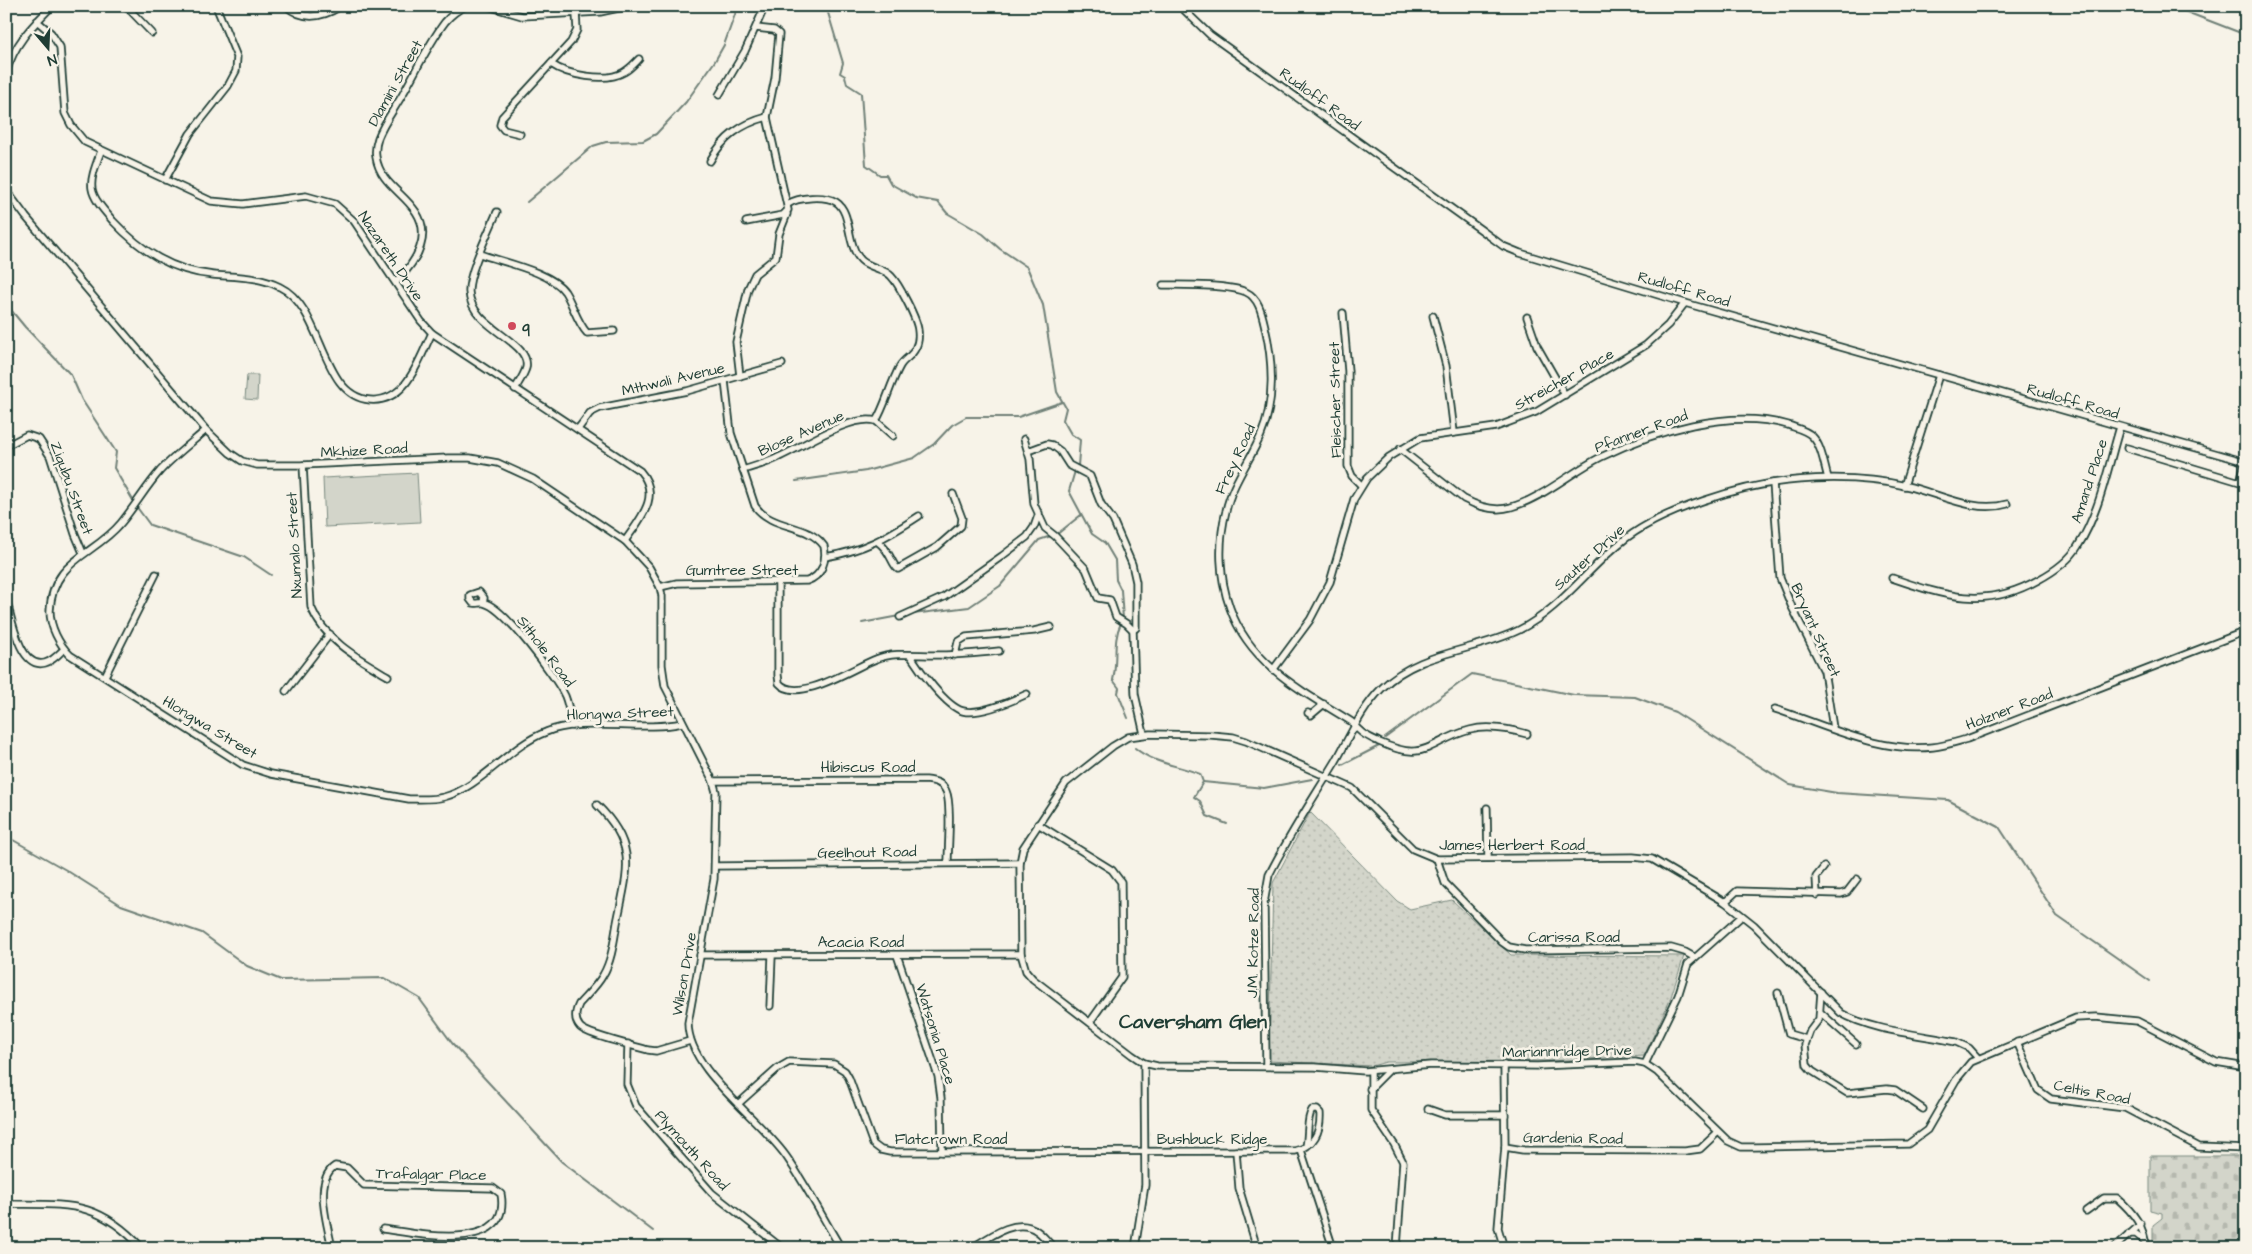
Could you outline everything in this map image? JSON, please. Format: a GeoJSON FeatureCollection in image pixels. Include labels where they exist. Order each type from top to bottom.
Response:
{"type":"FeatureCollection","features":[{"type":"Feature","properties":{"kind":"street"},"geometry":{"type":"LineString","coordinates":[[6,73],[16,47],[52,6]]}},
{"type":"Feature","properties":{"kind":"street"},"geometry":{"type":"LineString","coordinates":[[126,6],[152,33]]}},
{"type":"Feature","properties":{"kind":"street"},"geometry":{"type":"LineString","coordinates":[[166,180],[190,134],[228,86],[236,71],[237,57],[216,6]]}},
{"type":"Feature","properties":{"kind":"street"},"geometry":{"type":"LineString","coordinates":[[286,6],[292,12],[309,17],[323,15],[341,6]]}},
{"type":"Feature","properties":{"kind":"street","name":"Dlamini Street"},"geometry":{"type":"LineString","coordinates":[[396,282],[408,271],[419,254],[422,247],[421,226],[416,212],[383,175],[377,160],[376,145],[438,32],[455,11],[466,6]]}},
{"type":"Feature","properties":{"kind":"street"},"geometry":{"type":"LineString","coordinates":[[488,6],[522,16],[608,11],[628,6]]}},
{"type":"Feature","properties":{"kind":"street"},"geometry":{"type":"LineString","coordinates":[[582,6],[586,12]]}},
{"type":"Feature","properties":{"kind":"street"},"geometry":{"type":"LineString","coordinates":[[720,95],[756,28],[765,6]]}},
{"type":"Feature","properties":{"kind":"street","name":"Rudloff Road"},"geometry":{"type":"LineString","coordinates":[[1180,6],[1210,35],[1503,246],[1533,258],[1685,303],[2245,462]]}},
{"type":"Feature","properties":{"kind":"street"},"geometry":{"type":"LineString","coordinates":[[520,134],[504,130],[500,125],[502,117],[576,35],[578,24],[576,13]]}},
{"type":"Feature","properties":{"kind":"street","name":"Nazareth Drive"},"geometry":{"type":"LineString","coordinates":[[37,21],[52,33],[60,47],[64,104],[71,126],[85,142],[211,201],[243,204],[299,196],[328,200],[342,208],[354,221],[421,321],[432,333],[640,470],[647,480],[650,495],[648,507],[625,542]]}},
{"type":"Feature","properties":{"kind":"street"},"geometry":{"type":"LineString","coordinates":[[740,376],[736,342],[748,289],[755,274],[775,259],[780,228],[787,214],[788,204],[779,175],[767,116],[775,78],[779,34],[774,30],[756,28]]}},
{"type":"Feature","properties":{"kind":"street"},"geometry":{"type":"LineString","coordinates":[[551,64],[563,71],[602,78],[623,73],[639,59]]}},
{"type":"Feature","properties":{"kind":"street"},"geometry":{"type":"LineString","coordinates":[[710,161],[719,146],[732,133],[744,125],[767,116]]}},
{"type":"Feature","properties":{"kind":"street"},"geometry":{"type":"LineString","coordinates":[[100,150],[91,180],[93,197],[128,237],[151,255],[184,270],[258,279],[289,292],[308,317],[340,384],[353,395],[378,401],[398,392],[406,385],[432,333]]}},
{"type":"Feature","properties":{"kind":"street","name":"Mkhize Road"},"geometry":{"type":"LineString","coordinates":[[6,190],[26,217],[206,430],[218,443],[242,461],[276,466],[470,458],[498,463],[533,480],[625,542],[649,567],[660,587],[663,677],[667,694],[682,723]]}},
{"type":"Feature","properties":{"kind":"street"},"geometry":{"type":"LineString","coordinates":[[788,204],[795,200],[820,199],[829,199],[838,203],[844,214],[850,239],[857,253],[867,264],[891,276],[916,323],[918,340],[916,349],[899,368],[876,422],[893,436]]}},
{"type":"Feature","properties":{"kind":"street"},"geometry":{"type":"LineString","coordinates":[[497,212],[470,281],[470,300],[480,319],[523,353],[526,368],[515,389]]}},
{"type":"Feature","properties":{"kind":"street"},"geometry":{"type":"LineString","coordinates":[[746,222],[762,221],[787,214]]}},
{"type":"Feature","properties":{"kind":"street"},"geometry":{"type":"LineString","coordinates":[[480,254],[544,276],[557,284],[565,292],[585,331],[589,334],[614,331]]}},
{"type":"Feature","properties":{"kind":"street","name":"Frey Road"},"geometry":{"type":"LineString","coordinates":[[1163,285],[1232,288],[1246,292],[1253,297],[1262,314],[1268,344],[1269,409],[1261,435],[1234,486],[1226,510],[1221,542],[1221,566],[1225,591],[1237,624],[1258,656],[1273,670],[1352,722],[1358,732],[1392,748],[1410,751],[1428,749],[1470,730],[1497,728],[1527,734]]}},
{"type":"Feature","properties":{"kind":"street","name":"Streicher Place"},"geometry":{"type":"LineString","coordinates":[[1361,485],[1375,470],[1400,449],[1420,438],[1496,426],[1520,419],[1565,395],[1646,346],[1668,325],[1685,303]]}},
{"type":"Feature","properties":{"kind":"street","name":"Fleischer Street"},"geometry":{"type":"LineString","coordinates":[[1343,313],[1348,362],[1348,466],[1352,476],[1361,485]]}},
{"type":"Feature","properties":{"kind":"street"},"geometry":{"type":"LineString","coordinates":[[1433,316],[1446,366],[1454,432]]}},
{"type":"Feature","properties":{"kind":"street"},"geometry":{"type":"LineString","coordinates":[[1527,317],[1537,346],[1565,395]]}},
{"type":"Feature","properties":{"kind":"street","name":"Mthwali Avenue"},"geometry":{"type":"LineString","coordinates":[[578,429],[590,413],[600,408],[664,396],[782,364]]}},
{"type":"Feature","properties":{"kind":"street"},"geometry":{"type":"LineString","coordinates":[[1904,486],[1939,375]]}},
{"type":"Feature","properties":{"kind":"street"},"geometry":{"type":"LineString","coordinates":[[724,381],[731,433],[755,506],[772,521],[817,539],[824,546],[825,557],[849,552],[878,542],[919,516]]}},
{"type":"Feature","properties":{"kind":"street","name":"Pfanner Road"},"geometry":{"type":"LineString","coordinates":[[1400,449],[1464,498],[1475,504],[1496,509],[1518,505],[1591,462],[1619,450],[1684,428],[1729,419],[1782,424],[1808,433],[1820,449],[1828,478]]}},
{"type":"Feature","properties":{"kind":"street","name":"Blose Avenue"},"geometry":{"type":"LineString","coordinates":[[743,470],[778,458],[812,440],[851,424],[864,420],[876,422]]}},
{"type":"Feature","properties":{"kind":"street","name":"Amand Place"},"geometry":{"type":"LineString","coordinates":[[1892,578],[1934,592],[1962,598],[1986,598],[2010,593],[2051,573],[2078,546],[2091,520],[2120,427]]}},
{"type":"Feature","properties":{"kind":"street"},"geometry":{"type":"LineString","coordinates":[[6,598],[20,644],[30,660],[36,663],[44,663],[64,649],[50,618],[52,594],[59,576],[83,553],[114,530],[161,470],[206,430]]}},
{"type":"Feature","properties":{"kind":"street","name":"Ziqubu Street"},"geometry":{"type":"LineString","coordinates":[[6,446],[27,435],[43,442],[50,456],[83,553]]}},
{"type":"Feature","properties":{"kind":"street"},"geometry":{"type":"LineString","coordinates":[[1024,439],[1028,451],[1033,496],[1045,528],[1086,568],[1098,598],[1110,600],[1116,617],[1131,628],[1136,628],[1136,582],[1132,564],[1113,520],[1101,504],[1090,476],[1069,465],[1060,451],[1052,445],[1047,444],[1028,451]]}},
{"type":"Feature","properties":{"kind":"street"},"geometry":{"type":"LineString","coordinates":[[2127,448],[2243,483],[2245,462]]}},
{"type":"Feature","properties":{"kind":"street","name":"Nxumalo Street"},"geometry":{"type":"LineString","coordinates":[[303,465],[310,603],[315,616],[344,648],[388,676]]}},
{"type":"Feature","properties":{"kind":"street","name":"Sauter Drive"},"geometry":{"type":"LineString","coordinates":[[1327,776],[1375,695],[1402,672],[1428,659],[1496,639],[1532,623],[1556,604],[1603,558],[1629,536],[1661,518],[1684,508],[1773,483],[1828,478],[1904,486],[1986,508],[2007,504]]}},
{"type":"Feature","properties":{"kind":"street","name":"Bryant Street"},"geometry":{"type":"LineString","coordinates":[[1773,483],[1780,578],[1824,671],[1833,728]]}},
{"type":"Feature","properties":{"kind":"street"},"geometry":{"type":"LineString","coordinates":[[1273,670],[1310,620],[1330,582],[1347,515],[1361,485]]}},
{"type":"Feature","properties":{"kind":"street"},"geometry":{"type":"LineString","coordinates":[[878,542],[888,550],[894,566],[898,569],[937,548],[961,526],[962,518],[953,494]]}},
{"type":"Feature","properties":{"kind":"street"},"geometry":{"type":"LineString","coordinates":[[900,617],[944,597],[1002,556],[1027,537],[1034,527],[1039,513]]}},
{"type":"Feature","properties":{"kind":"street","name":"Gumtree Street"},"geometry":{"type":"LineString","coordinates":[[660,587],[677,582],[778,583],[812,580],[822,568],[825,557]]}},
{"type":"Feature","properties":{"kind":"street"},"geometry":{"type":"LineString","coordinates":[[105,676],[156,574]]}},
{"type":"Feature","properties":{"kind":"street"},"geometry":{"type":"LineString","coordinates":[[778,583],[778,675],[782,686],[800,688],[820,684],[879,658],[999,651]]}},
{"type":"Feature","properties":{"kind":"street","name":"Sithole Road"},"geometry":{"type":"LineString","coordinates":[[483,602],[513,625],[561,689],[567,701],[572,726]]}},
{"type":"Feature","properties":{"kind":"street"},"geometry":{"type":"LineString","coordinates":[[955,655],[958,642],[966,637],[1051,627]]}},
{"type":"Feature","properties":{"kind":"street"},"geometry":{"type":"LineString","coordinates":[[1131,628],[1135,694],[1144,734]]}},
{"type":"Feature","properties":{"kind":"street","name":"Holzner Road"},"geometry":{"type":"LineString","coordinates":[[1775,709],[1866,740],[1918,748],[1947,745],[1967,739],[2246,631]]}},
{"type":"Feature","properties":{"kind":"street"},"geometry":{"type":"LineString","coordinates":[[286,691],[330,634]]}},
{"type":"Feature","properties":{"kind":"street","name":"Hlongwa Street"},"geometry":{"type":"LineString","coordinates":[[64,649],[250,767],[270,774],[409,799],[437,798],[454,793],[546,731],[572,726],[635,727],[682,723]]}},
{"type":"Feature","properties":{"kind":"street"},"geometry":{"type":"LineString","coordinates":[[910,655],[927,680],[954,707],[962,711],[978,710],[1026,694]]}},
{"type":"Feature","properties":{"kind":"street"},"geometry":{"type":"LineString","coordinates":[[1308,713],[1311,715],[1316,713],[1324,704]]}},
{"type":"Feature","properties":{"kind":"street","name":"Wilson Drive"},"geometry":{"type":"LineString","coordinates":[[682,723],[714,781],[716,808],[715,866],[688,1024],[690,1041],[700,1061],[788,1159],[840,1248]]}},
{"type":"Feature","properties":{"kind":"street","name":"James Herbert Road"},"geometry":{"type":"LineString","coordinates":[[1022,954],[1020,863],[1024,848],[1060,789],[1073,776],[1121,741],[1144,734],[1233,737],[1327,776],[1360,793],[1413,849],[1437,859],[1643,857],[1662,864],[1725,902],[1754,925],[1821,992],[1832,1006],[1852,1020],[1956,1042],[1969,1048],[1978,1058]]}},
{"type":"Feature","properties":{"kind":"street","name":"J.M. Kotze Road"},"geometry":{"type":"LineString","coordinates":[[1266,1066],[1266,884],[1278,856],[1327,776]]}},
{"type":"Feature","properties":{"kind":"street","name":"Hibiscus Road"},"geometry":{"type":"LineString","coordinates":[[714,781],[926,780],[939,782],[946,790],[948,801],[948,863]]}},
{"type":"Feature","properties":{"kind":"street"},"geometry":{"type":"LineString","coordinates":[[597,804],[613,820],[618,830],[626,849],[628,870],[607,968],[576,1010],[577,1020],[584,1030],[656,1051],[690,1041]]}},
{"type":"Feature","properties":{"kind":"street"},"geometry":{"type":"LineString","coordinates":[[1487,808],[1488,858]]}},
{"type":"Feature","properties":{"kind":"street"},"geometry":{"type":"LineString","coordinates":[[1038,824],[1112,870],[1121,882],[1124,969],[1122,977],[1090,1022]]}},
{"type":"Feature","properties":{"kind":"street","name":"Carissa Road"},"geometry":{"type":"LineString","coordinates":[[1437,859],[1446,883],[1509,946],[1526,950],[1671,948],[1694,957]]}},
{"type":"Feature","properties":{"kind":"street","name":"Geelhout Road"},"geometry":{"type":"LineString","coordinates":[[715,866],[1020,863]]}},
{"type":"Feature","properties":{"kind":"street"},"geometry":{"type":"LineString","coordinates":[[1818,894],[1816,877],[1824,867]]}},
{"type":"Feature","properties":{"kind":"street"},"geometry":{"type":"LineString","coordinates":[[1725,902],[1737,891],[1844,894],[1857,879]]}},
{"type":"Feature","properties":{"kind":"street"},"geometry":{"type":"LineString","coordinates":[[1645,1064],[1678,996],[1688,964],[1742,916]]}},
{"type":"Feature","properties":{"kind":"street"},"geometry":{"type":"LineString","coordinates":[[1010,954],[1021,944]]}},
{"type":"Feature","properties":{"kind":"street","name":"Watsonia Place"},"geometry":{"type":"LineString","coordinates":[[897,954],[938,1076],[941,1098],[942,1152]]}},
{"type":"Feature","properties":{"kind":"street"},"geometry":{"type":"LineString","coordinates":[[1022,954],[1026,970],[1033,979],[1144,1063]]}},
{"type":"Feature","properties":{"kind":"street","name":"Acacia Road"},"geometry":{"type":"LineString","coordinates":[[700,955],[1022,954]]}},
{"type":"Feature","properties":{"kind":"street"},"geometry":{"type":"LineString","coordinates":[[770,1006],[772,956]]}},
{"type":"Feature","properties":{"kind":"street"},"geometry":{"type":"LineString","coordinates":[[1821,992],[1821,1013],[1806,1039],[1805,1054],[1812,1071],[1841,1089],[1855,1093],[1887,1089],[1894,1090],[1923,1109]]}},
{"type":"Feature","properties":{"kind":"street"},"geometry":{"type":"LineString","coordinates":[[1778,993],[1789,1034],[1806,1039]]}},
{"type":"Feature","properties":{"kind":"street"},"geometry":{"type":"LineString","coordinates":[[1821,1013],[1856,1044]]}},
{"type":"Feature","properties":{"kind":"street","name":"Mariannridge Drive"},"geometry":{"type":"LineString","coordinates":[[1144,1063],[1166,1066],[1266,1066],[1371,1071],[1431,1065],[1545,1066],[1635,1062],[1645,1064],[1658,1072],[1717,1133],[1741,1147],[1908,1144],[1927,1130],[1956,1080],[1978,1058],[2083,1017],[2127,1020],[2150,1026],[2216,1062],[2246,1067]]}},
{"type":"Feature","properties":{"kind":"street","name":"Celtis Road"},"geometry":{"type":"LineString","coordinates":[[2017,1042],[2038,1090],[2051,1099],[2125,1108],[2199,1148],[2246,1149]]}},
{"type":"Feature","properties":{"kind":"street","name":"Plymouth Road"},"geometry":{"type":"LineString","coordinates":[[628,1044],[627,1084],[636,1106],[712,1193],[782,1248]]}},
{"type":"Feature","properties":{"kind":"street","name":"Flatcrown Road"},"geometry":{"type":"LineString","coordinates":[[738,1104],[776,1069],[789,1062],[834,1064],[845,1071],[849,1078],[873,1144],[881,1150],[890,1152],[1145,1152]]}},
{"type":"Feature","properties":{"kind":"street","name":"Bushbuck Ridge"},"geometry":{"type":"LineString","coordinates":[[1144,1063],[1145,1152],[1303,1148]]}},
{"type":"Feature","properties":{"kind":"street","name":"Gardenia Road"},"geometry":{"type":"LineString","coordinates":[[1504,1065],[1505,1147],[1523,1150],[1685,1151],[1700,1149],[1717,1133]]}},
{"type":"Feature","properties":{"kind":"street"},"geometry":{"type":"LineString","coordinates":[[1370,1089],[1391,1068]]}},
{"type":"Feature","properties":{"kind":"street"},"geometry":{"type":"LineString","coordinates":[[1371,1071],[1371,1110],[1394,1144],[1403,1162],[1397,1248]]}},
{"type":"Feature","properties":{"kind":"street"},"geometry":{"type":"LineString","coordinates":[[1428,1109],[1445,1115],[1505,1115]]}},
{"type":"Feature","properties":{"kind":"street"},"geometry":{"type":"LineString","coordinates":[[1303,1148],[1319,1131],[1320,1113],[1317,1110],[1312,1110],[1309,1114],[1309,1136],[1303,1148],[1334,1248]]}},
{"type":"Feature","properties":{"kind":"street"},"geometry":{"type":"LineString","coordinates":[[1504,1248],[1498,1228],[1505,1147]]}},
{"type":"Feature","properties":{"kind":"street"},"geometry":{"type":"LineString","coordinates":[[1236,1151],[1239,1188],[1257,1248]]}},
{"type":"Feature","properties":{"kind":"street"},"geometry":{"type":"LineString","coordinates":[[1135,1248],[1145,1185],[1145,1152]]}},
{"type":"Feature","properties":{"kind":"street","name":"Trafalgar Place"},"geometry":{"type":"LineString","coordinates":[[332,1248],[323,1196],[325,1179],[335,1166],[347,1168],[364,1185],[493,1188],[502,1194],[501,1217],[498,1223],[484,1231],[457,1236],[384,1229]]}},
{"type":"Feature","properties":{"kind":"street"},"geometry":{"type":"LineString","coordinates":[[2086,1211],[2098,1200],[2114,1197],[2124,1204],[2140,1224],[2146,1245]]}},
{"type":"Feature","properties":{"kind":"street"},"geometry":{"type":"LineString","coordinates":[[6,1204],[69,1205],[86,1208],[106,1218],[130,1234],[142,1248]]}},
{"type":"Feature","properties":{"kind":"street"},"geometry":{"type":"LineString","coordinates":[[2114,1248],[2140,1224]]}},
{"type":"Feature","properties":{"kind":"street"},"geometry":{"type":"LineString","coordinates":[[972,1248],[1004,1230],[1024,1226],[1037,1231],[1054,1248]]}},
{"type":"Feature","properties":{"kind":"street"},"geometry":{"type":"LineString","coordinates":[[2129,1234],[2136,1234],[2146,1245]]}},
{"type":"Feature","properties":{"kind":"green space"},"geometry":{"type":"Polygon","coordinates":[[[247,375],[258,375],[257,400],[245,399],[247,375]]]}},
{"type":"Feature","properties":{"kind":"green space"},"geometry":{"type":"Polygon","coordinates":[[[417,473],[420,522],[325,527],[323,478],[417,473]]]}},
{"type":"Feature","properties":{"kind":"green space"},"geometry":{"type":"Polygon","coordinates":[[[1310,812],[1397,901],[1410,909],[1452,900],[1511,955],[1684,956],[1670,1000],[1644,1056],[1548,1061],[1386,1062],[1372,1066],[1269,1061],[1273,883],[1310,812]]]}},
{"type":"Feature","properties":{"kind":"green space"},"geometry":{"type":"Polygon","coordinates":[[[2150,1156],[2246,1156],[2246,1248],[2153,1248],[2153,1225],[2162,1218],[2162,1213],[2150,1210],[2150,1156]]]}},
{"type":"Feature","properties":{"kind":"waterway"},"geometry":{"type":"LineString","coordinates":[[527,202],[593,146],[606,142],[643,141],[656,134],[686,102],[715,61],[724,45],[738,6]]}},
{"type":"Feature","properties":{"kind":"waterway"},"geometry":{"type":"LineString","coordinates":[[826,6],[843,63],[840,73],[845,76],[847,84],[861,93],[866,165],[880,175],[886,175],[891,184],[916,198],[938,202],[947,213],[983,234],[1000,249],[1027,267],[1043,305],[1057,392],[1066,408],[1063,420],[1071,434],[1080,440],[1078,466]]}},
{"type":"Feature","properties":{"kind":"waterway"},"geometry":{"type":"LineString","coordinates":[[2171,6],[2246,35]]}},
{"type":"Feature","properties":{"kind":"waterway"},"geometry":{"type":"LineString","coordinates":[[6,304],[25,327],[71,375],[82,400],[116,452],[114,468],[134,502]]}},
{"type":"Feature","properties":{"kind":"waterway"},"geometry":{"type":"LineString","coordinates":[[796,481],[866,471],[914,458],[934,444],[952,425],[966,417],[1018,417],[1062,402]]}},
{"type":"Feature","properties":{"kind":"waterway"},"geometry":{"type":"LineString","coordinates":[[1075,471],[1069,491],[1092,534],[1105,543],[1115,560],[1116,580],[1121,590],[1123,619]]}},
{"type":"Feature","properties":{"kind":"waterway"},"geometry":{"type":"LineString","coordinates":[[136,506],[150,525],[244,557],[271,575]]}},
{"type":"Feature","properties":{"kind":"waterway"},"geometry":{"type":"LineString","coordinates":[[1056,535],[1081,515]]}},
{"type":"Feature","properties":{"kind":"waterway"},"geometry":{"type":"LineString","coordinates":[[913,614],[969,607],[1000,586],[1039,540],[1051,536]]}},
{"type":"Feature","properties":{"kind":"waterway"},"geometry":{"type":"LineString","coordinates":[[862,623],[899,616]]}},
{"type":"Feature","properties":{"kind":"waterway"},"geometry":{"type":"LineString","coordinates":[[1121,623],[1116,644],[1113,680],[1119,688],[1118,693],[1128,718]]}},
{"type":"Feature","properties":{"kind":"waterway"},"geometry":{"type":"LineString","coordinates":[[1385,738],[1472,674],[1574,695],[1635,697],[1675,712],[1790,785],[1837,793],[1948,800],[1999,827],[2057,916],[2150,981]]}},
{"type":"Feature","properties":{"kind":"waterway"},"geometry":{"type":"LineString","coordinates":[[1342,765],[1379,746]]}},
{"type":"Feature","properties":{"kind":"waterway"},"geometry":{"type":"LineString","coordinates":[[1135,748],[1150,758],[1200,774],[1203,782],[1194,797],[1200,801],[1207,816],[1227,824]]}},
{"type":"Feature","properties":{"kind":"waterway"},"geometry":{"type":"LineString","coordinates":[[1203,782],[1264,788],[1312,779]]}},
{"type":"Feature","properties":{"kind":"waterway"},"geometry":{"type":"LineString","coordinates":[[6,836],[66,870],[121,905],[202,933],[247,966],[281,980],[384,978],[419,998],[452,1043],[562,1162],[653,1231]]}},
{"type":"Feature","properties":{"kind":"place","name":"q"},"geometry":{"type":"Point","coordinates":[512,326]}},
{"type":"Feature","properties":{"kind":"district","name":"Caversham Glen"},"geometry":{"type":"Point","coordinates":[1193,1021]}}]}
